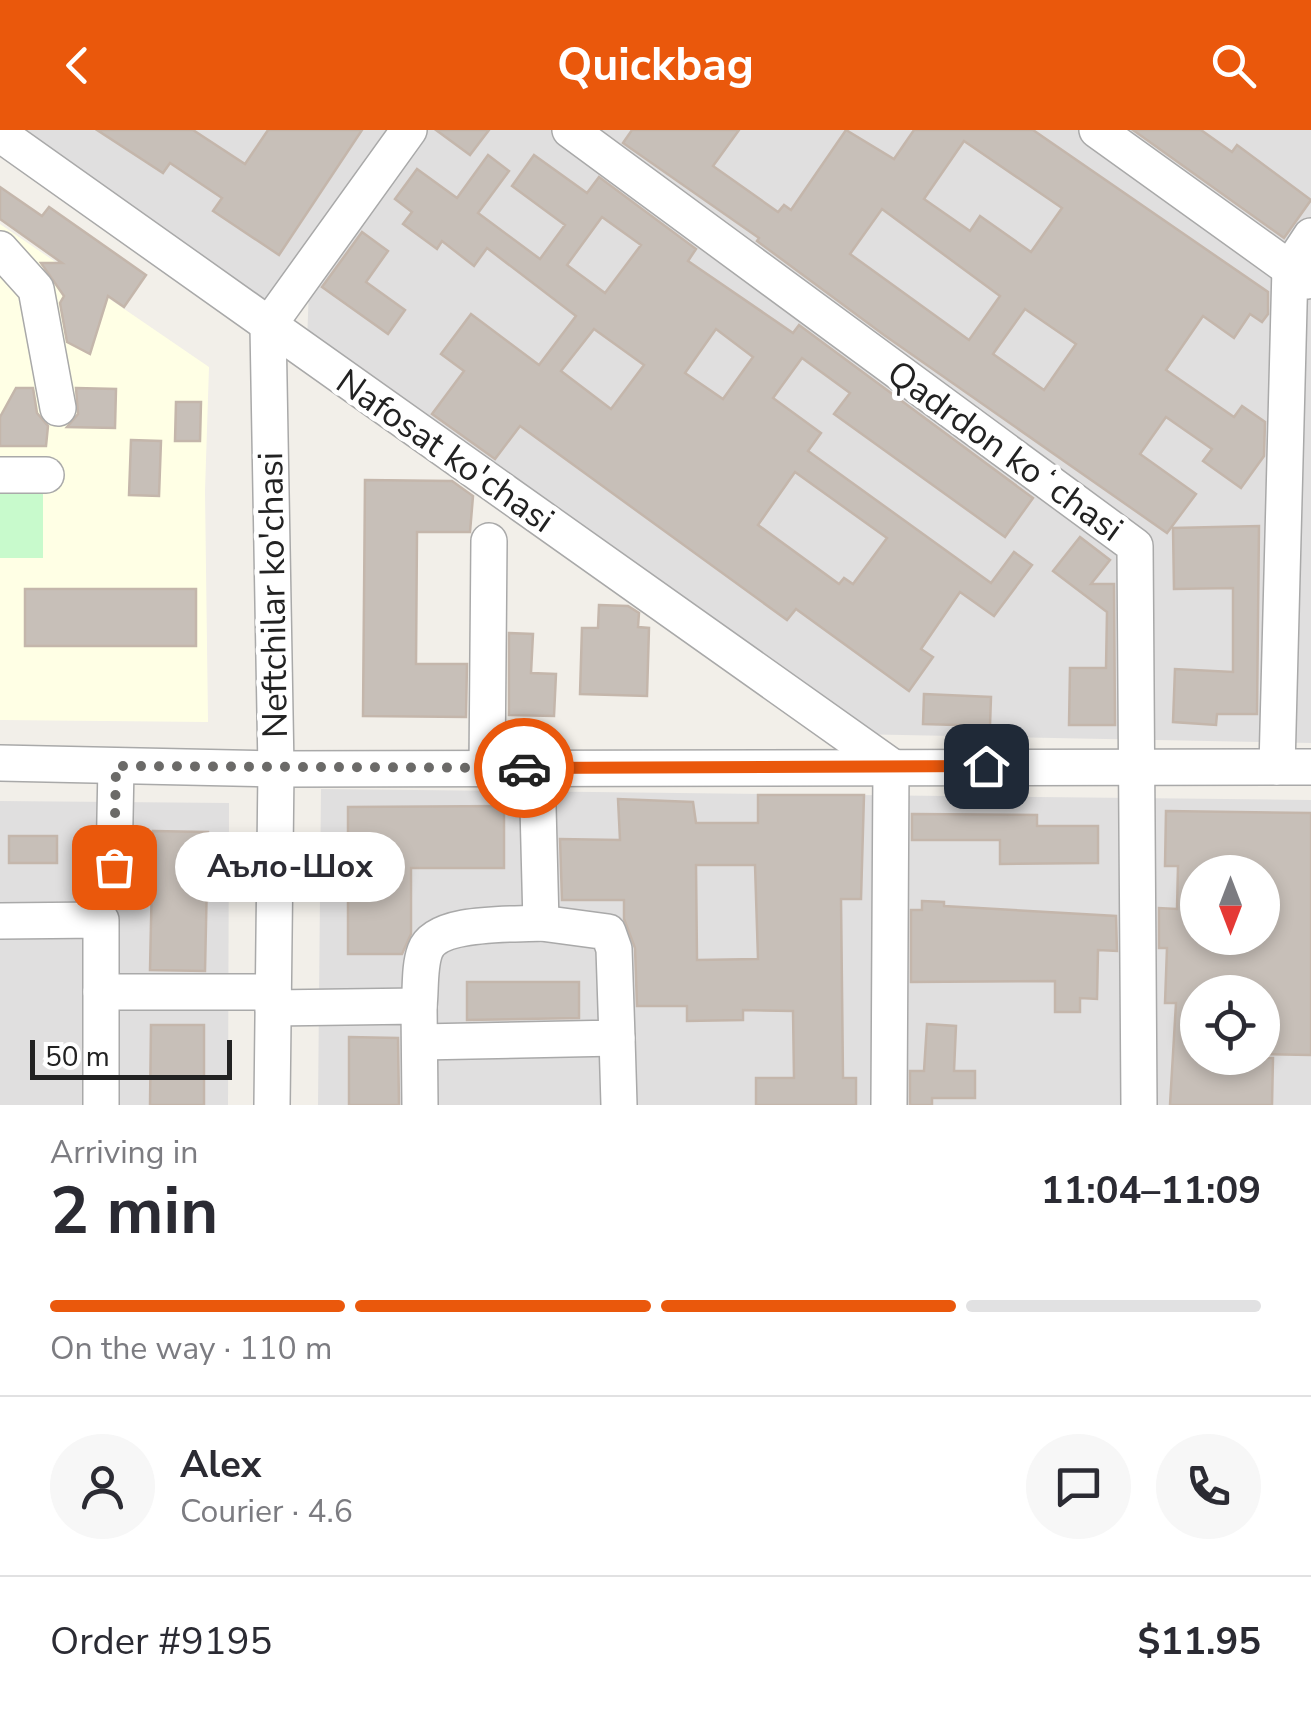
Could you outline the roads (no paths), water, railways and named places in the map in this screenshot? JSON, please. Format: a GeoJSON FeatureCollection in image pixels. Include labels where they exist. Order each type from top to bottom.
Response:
{"type":"FeatureCollection","features":[{"type":"Feature","properties":{"kind":"street"},"geometry":{"type":"LineString","coordinates":[[268,326],[409,130]]}},
{"type":"Feature","properties":{"kind":"street","name":"Qadrdon koʻchasi"},"geometry":{"type":"LineString","coordinates":[[570,130],[1135,546],[1140,1105]]}},
{"type":"Feature","properties":{"kind":"street"},"geometry":{"type":"LineString","coordinates":[[1097,130],[1300,276]]}},
{"type":"Feature","properties":{"kind":"street","name":"Nafosat ko'chasi"},"geometry":{"type":"LineString","coordinates":[[0,134],[892,766]]}},
{"type":"Feature","properties":{"kind":"street"},"geometry":{"type":"LineString","coordinates":[[0,763],[276,769],[1294,766],[1300,276],[1311,236]]}},
{"type":"Feature","properties":{"kind":"street"},"geometry":{"type":"LineString","coordinates":[[0,249],[36,290],[58,408]]}},
{"type":"Feature","properties":{"kind":"street","name":"Neftchilar ko'chasi"},"geometry":{"type":"LineString","coordinates":[[268,326],[276,769],[272,1105]]}},
{"type":"Feature","properties":{"kind":"street"},"geometry":{"type":"LineString","coordinates":[[0,475],[46,475]]}},
{"type":"Feature","properties":{"kind":"street"},"geometry":{"type":"LineString","coordinates":[[487,768],[489,542]]}},
{"type":"Feature","properties":{"kind":"street"},"geometry":{"type":"LineString","coordinates":[[114,867],[116,766]]}},
{"type":"Feature","properties":{"kind":"street"},"geometry":{"type":"LineString","coordinates":[[889,1105],[892,766]]}},
{"type":"Feature","properties":{"kind":"street"},"geometry":{"type":"LineString","coordinates":[[537,768],[541,924]]}},
{"type":"Feature","properties":{"kind":"street"},"geometry":{"type":"LineString","coordinates":[[0,921],[101,920],[101,1105]]}},
{"type":"Feature","properties":{"kind":"street"},"geometry":{"type":"LineString","coordinates":[[420,1105],[419,1006],[425,951],[434,938],[453,929],[541,924],[608,932],[614,949],[619,1105]]}},
{"type":"Feature","properties":{"kind":"street"},"geometry":{"type":"LineString","coordinates":[[101,992],[419,1006]]}},
{"type":"Feature","properties":{"kind":"street"},"geometry":{"type":"LineString","coordinates":[[420,1042],[617,1038]]}},
{"type":"Feature","properties":{"kind":"place","name":"Аъло-Шох"},"geometry":{"type":"Point","coordinates":[114,867]}}]}
